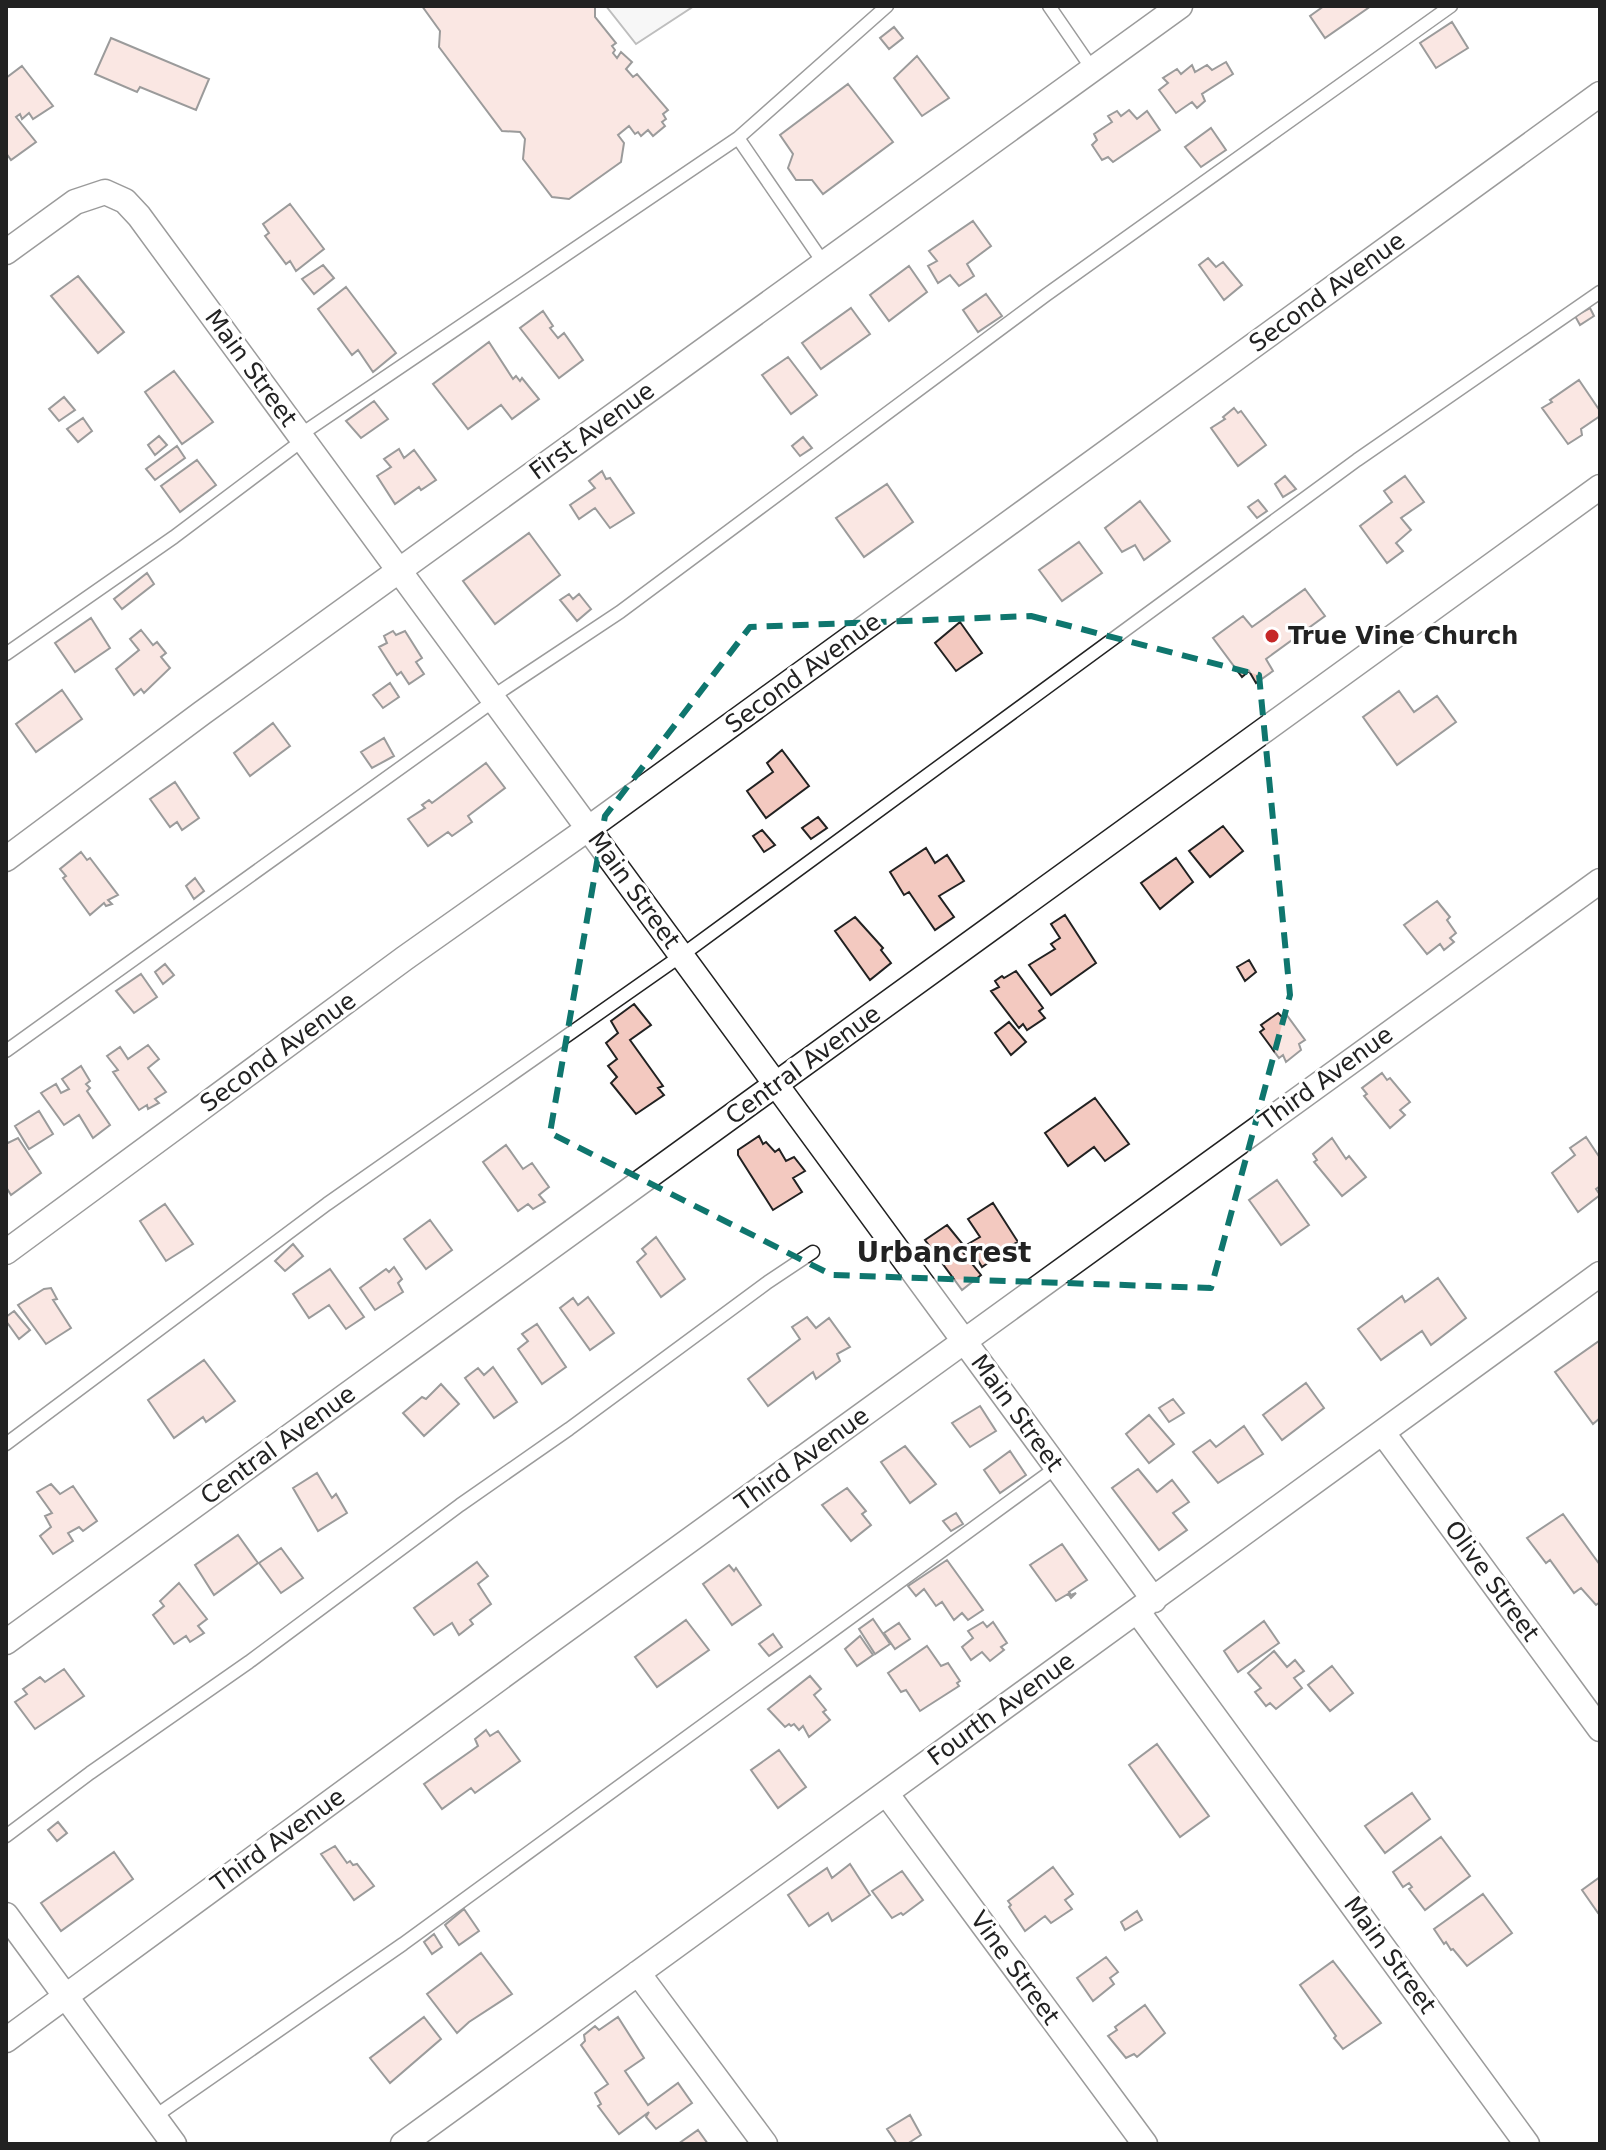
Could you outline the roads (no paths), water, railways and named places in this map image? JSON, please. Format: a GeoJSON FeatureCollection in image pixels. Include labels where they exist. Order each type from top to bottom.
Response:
{"type":"FeatureCollection","features":[{"type":"Feature","properties":{"kind":"street","name":"First Avenue"},"geometry":{"type":"LineString","coordinates":[[6,859],[1180,6]]}},
{"type":"Feature","properties":{"kind":"street","name":"Second Avenue"},"geometry":{"type":"LineString","coordinates":[[6,1252],[405,958],[589,828],[1600,94]]}},
{"type":"Feature","properties":{"kind":"street","name":"Main Street"},"geometry":{"type":"LineString","coordinates":[[6,252],[75,202],[105,192],[125,201],[139,216],[1057,1467],[1146,1606],[1527,2144]]}},
{"type":"Feature","properties":{"kind":"street","name":"Central Avenue"},"geometry":{"type":"LineString","coordinates":[[6,1642],[1600,487]]}},
{"type":"Feature","properties":{"kind":"street","name":"Third Avenue"},"geometry":{"type":"LineString","coordinates":[[6,2040],[1600,881]]}},
{"type":"Feature","properties":{"kind":"street","name":"Fourth Avenue"},"geometry":{"type":"LineString","coordinates":[[403,2144],[1600,1274]]}},
{"type":"Feature","properties":{"kind":"street","name":"Olive Street"},"geometry":{"type":"LineString","coordinates":[[1383,1433],[1600,1729]]}},
{"type":"Feature","properties":{"kind":"street","name":"Vine Street"},"geometry":{"type":"LineString","coordinates":[[886,1793],[1145,2144]]}},
{"type":"Feature","properties":{"kind":"street"},"geometry":{"type":"LineString","coordinates":[[6,1915],[174,2144]]}},
{"type":"Feature","properties":{"kind":"street"},"geometry":{"type":"LineString","coordinates":[[638,1973],[765,2144]]}},
{"type":"Feature","properties":{"kind":"lane"},"geometry":{"type":"LineString","coordinates":[[6,654],[174,537],[302,438],[738,138],[887,6]]}},
{"type":"Feature","properties":{"kind":"lane"},"geometry":{"type":"LineString","coordinates":[[1049,6],[1093,70]]}},
{"type":"Feature","properties":{"kind":"lane"},"geometry":{"type":"LineString","coordinates":[[6,1051],[494,698],[620,612],[1046,295],[1451,6]]}},
{"type":"Feature","properties":{"kind":"lane"},"geometry":{"type":"LineString","coordinates":[[738,138],[825,265]]}},
{"type":"Feature","properties":{"kind":"lane"},"geometry":{"type":"LineString","coordinates":[[6,1444],[327,1204],[682,955],[1357,460],[1600,292]]}},
{"type":"Feature","properties":{"kind":"lane"},"geometry":{"type":"LineString","coordinates":[[6,1836],[813,1252]]}},
{"type":"Feature","properties":{"kind":"lane"},"geometry":{"type":"LineString","coordinates":[[154,2117],[403,1944],[1057,1467]]}},
{"type":"Feature","properties":{"kind":"place","name":"True Vine Church"},"geometry":{"type":"Point","coordinates":[1272,636]}},
{"type":"Feature","properties":{"kind":"district","name":"Urbancrest"},"geometry":{"type":"Point","coordinates":[944,1252]}}]}
